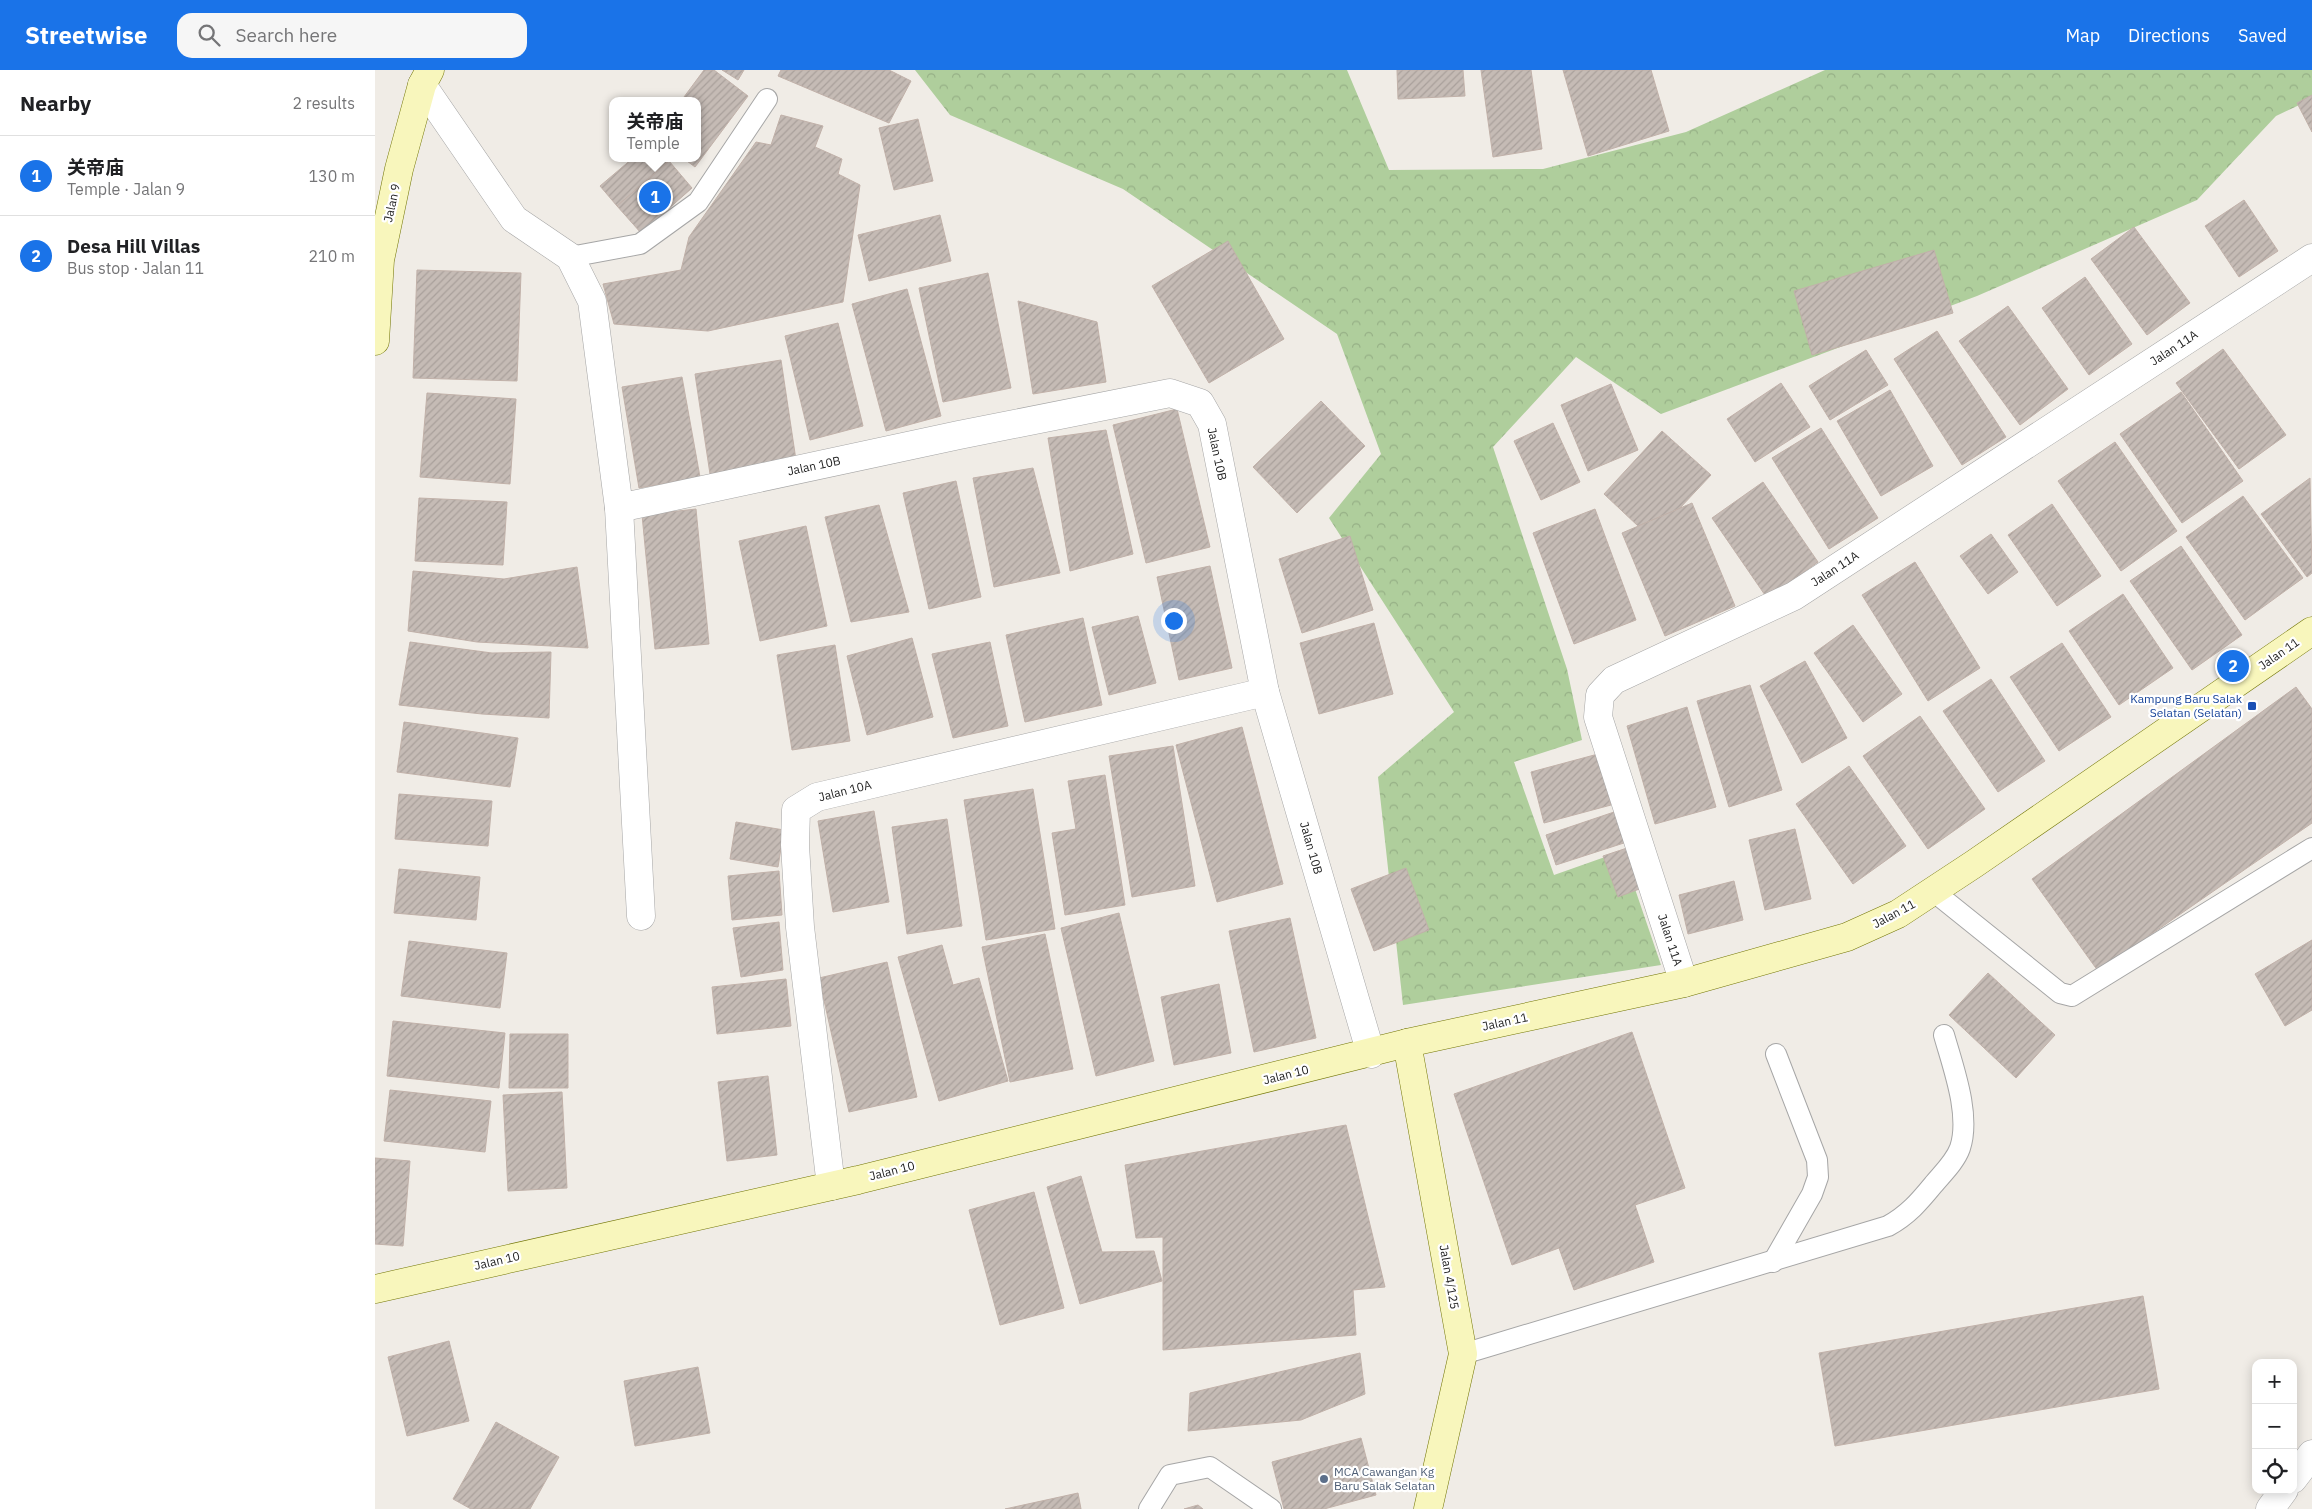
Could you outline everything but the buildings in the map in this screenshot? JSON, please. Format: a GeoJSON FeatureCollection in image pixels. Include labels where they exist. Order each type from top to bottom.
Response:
{"type":"FeatureCollection","features":[{"type":"Feature","properties":{"kind":"street"},"geometry":{"type":"LineString","coordinates":[[426,77],[514,219],[570,257],[592,301],[619,508],[641,916]]}},
{"type":"Feature","properties":{"kind":"street","name":"Jalan 9"},"geometry":{"type":"LineString","coordinates":[[375,341],[377,260],[399,169],[426,77]]}},
{"type":"Feature","properties":{"kind":"street","name":"Jalan 11A"},"geometry":{"type":"LineString","coordinates":[[1684,982],[1598,717],[1600,696],[1614,680],[1794,596],[2312,258]]}},
{"type":"Feature","properties":{"kind":"street","name":"Jalan 10B"},"geometry":{"type":"LineString","coordinates":[[619,508],[959,435],[1169,393],[1201,403],[1212,424],[1265,692],[1371,1054]]}},
{"type":"Feature","properties":{"kind":"street","name":"Jalan 11"},"geometry":{"type":"LineString","coordinates":[[1407,1043],[1684,982],[1847,937],[1898,914],[2309,639]]}},
{"type":"Feature","properties":{"kind":"street","name":"Jalan 10A"},"geometry":{"type":"LineString","coordinates":[[831,1186],[800,927],[795,845],[796,810],[817,797],[1265,692]]}},
{"type":"Feature","properties":{"kind":"street","name":"Jalan 10"},"geometry":{"type":"LineString","coordinates":[[375,1289],[831,1186],[1371,1054],[1407,1043]]}},
{"type":"Feature","properties":{"kind":"street","name":"Jalan 4/125"},"geometry":{"type":"LineString","coordinates":[[1407,1043],[1463,1354],[1428,1509]]}},
{"type":"Feature","properties":{"kind":"street"},"geometry":{"type":"LineString","coordinates":[[2297,1474],[2312,1454]]}},
{"type":"Feature","properties":{"kind":"street"},"geometry":{"type":"LineString","coordinates":[[2270,1509],[2281,1494]]}},
{"type":"Feature","properties":{"kind":"lane"},"geometry":{"type":"LineString","coordinates":[[570,257],[640,244],[684,214],[698,202],[767,99]]}},
{"type":"Feature","properties":{"kind":"lane"},"geometry":{"type":"LineString","coordinates":[[1933,891],[2060,993],[2072,996],[2312,848]]}},
{"type":"Feature","properties":{"kind":"lane"},"geometry":{"type":"LineString","coordinates":[[1463,1354],[1773,1262],[1888,1226],[1899,1220],[1911,1212],[1954,1159],[1963,1138],[1962,1105],[1945,1035]]}},
{"type":"Feature","properties":{"kind":"lane"},"geometry":{"type":"LineString","coordinates":[[1773,1262],[1812,1194],[1819,1177],[1817,1160],[1776,1054]]}},
{"type":"Feature","properties":{"kind":"lane"},"geometry":{"type":"LineString","coordinates":[[1149,1509],[1170,1475],[1210,1467],[1271,1509]]}},
{"type":"Feature","properties":{"kind":"green space"},"geometry":{"type":"Polygon","coordinates":[[[915,70],[1347,70],[1389,170],[1543,169],[1686,132],[1825,70],[2312,70],[2312,99],[2276,116],[2197,200],[1977,296],[1661,414],[1576,357],[1493,447],[1567,669],[1582,740],[1514,762],[1554,875],[1622,851],[1661,965],[1403,1005],[1378,777],[1454,712],[1329,518],[1381,454],[1337,334],[1123,189],[950,115],[915,70]]]}},
{"type":"Feature","properties":{"kind":"place","name":"关帝庙"},"geometry":{"type":"Point","coordinates":[655,197]}},
{"type":"Feature","properties":{"kind":"place","name":"Desa Hill Villas"},"geometry":{"type":"Point","coordinates":[2233,666]}},
{"type":"Feature","properties":{"kind":"place","name":"Kampung Baru Salak Selatan (Selatan)"},"geometry":{"type":"Point","coordinates":[2252,706]}},
{"type":"Feature","properties":{"kind":"place","name":"MCA Cawangan Kg Baru Salak Selatan"},"geometry":{"type":"Point","coordinates":[1324,1479]}}]}
